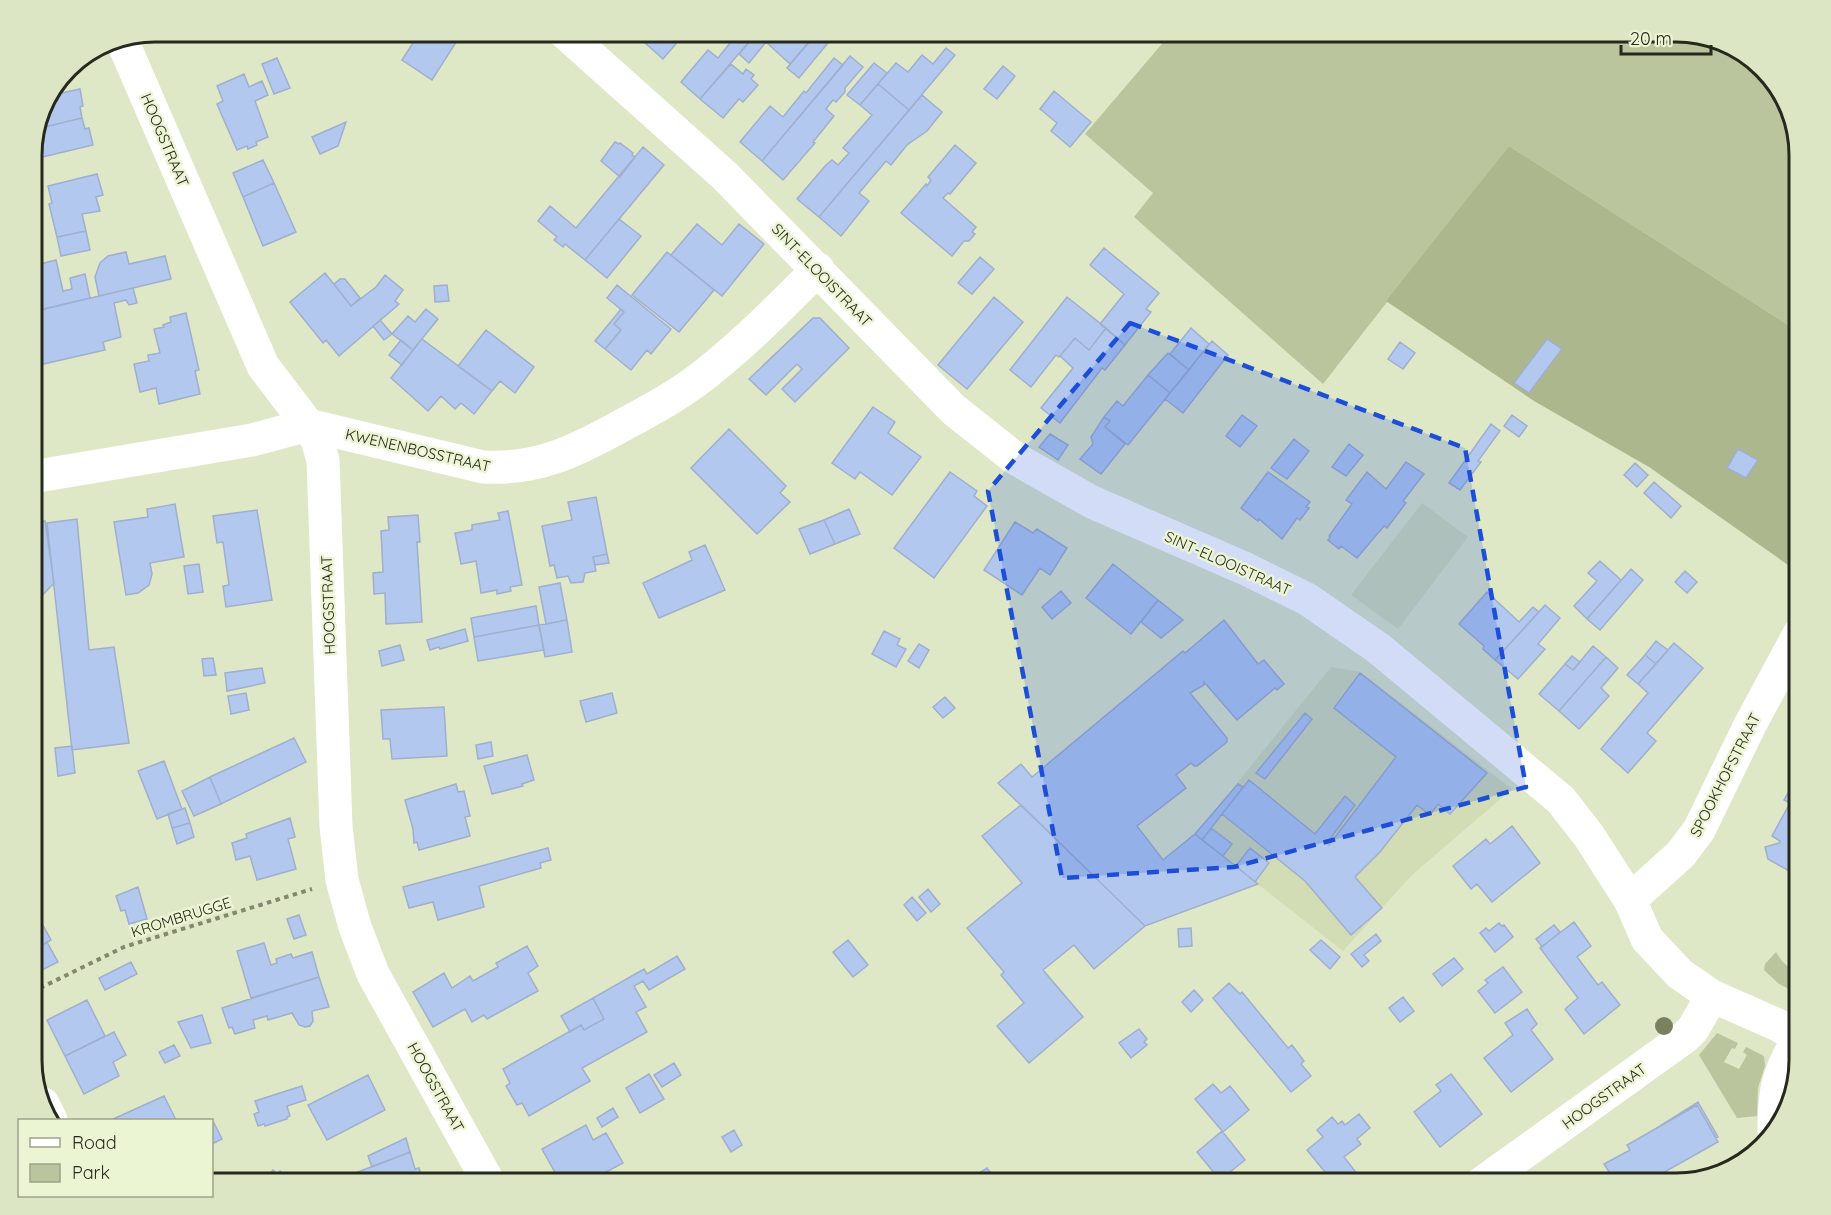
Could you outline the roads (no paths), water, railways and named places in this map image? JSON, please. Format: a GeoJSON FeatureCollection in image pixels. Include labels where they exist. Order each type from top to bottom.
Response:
{"type":"FeatureCollection","features":[{"type":"Feature","properties":{"kind":"street","name":"SINT-ELOOISTRAAT"},"geometry":{"type":"LineString","coordinates":[[575,42],[725,176],[954,410],[1016,459],[1092,502],[1246,569],[1307,599],[1378,648],[1561,800],[1589,836],[1630,900],[1647,939],[1680,974],[1712,996],[1789,1032]]}},
{"type":"Feature","properties":{"kind":"street","name":"HOOGSTRAAT"},"geometry":{"type":"LineString","coordinates":[[125,46],[263,366],[317,440],[323,460],[336,826],[342,880],[355,927],[373,974],[483,1173]]}},
{"type":"Feature","properties":{"kind":"street","name":"KWENENBOSSTRAAT"},"geometry":{"type":"LineString","coordinates":[[42,475],[252,440],[308,425],[483,467],[502,468],[530,465],[562,457],[664,403],[713,368],[818,269]]}},
{"type":"Feature","properties":{"kind":"street","name":"SPOOKHOFSTRAAT"},"geometry":{"type":"LineString","coordinates":[[1630,900],[1681,854],[1699,830],[1750,725],[1789,654]]}},
{"type":"Feature","properties":{"kind":"street","name":"HOOGSTRAAT"},"geometry":{"type":"LineString","coordinates":[[1497,1173],[1685,1037],[1693,1029],[1712,996]]}},
{"type":"Feature","properties":{"kind":"street","name":"SINT-ELOOISTRAAT"},"geometry":{"type":"LineString","coordinates":[[1775,1113],[1778,1079],[1789,1055]]}}]}
